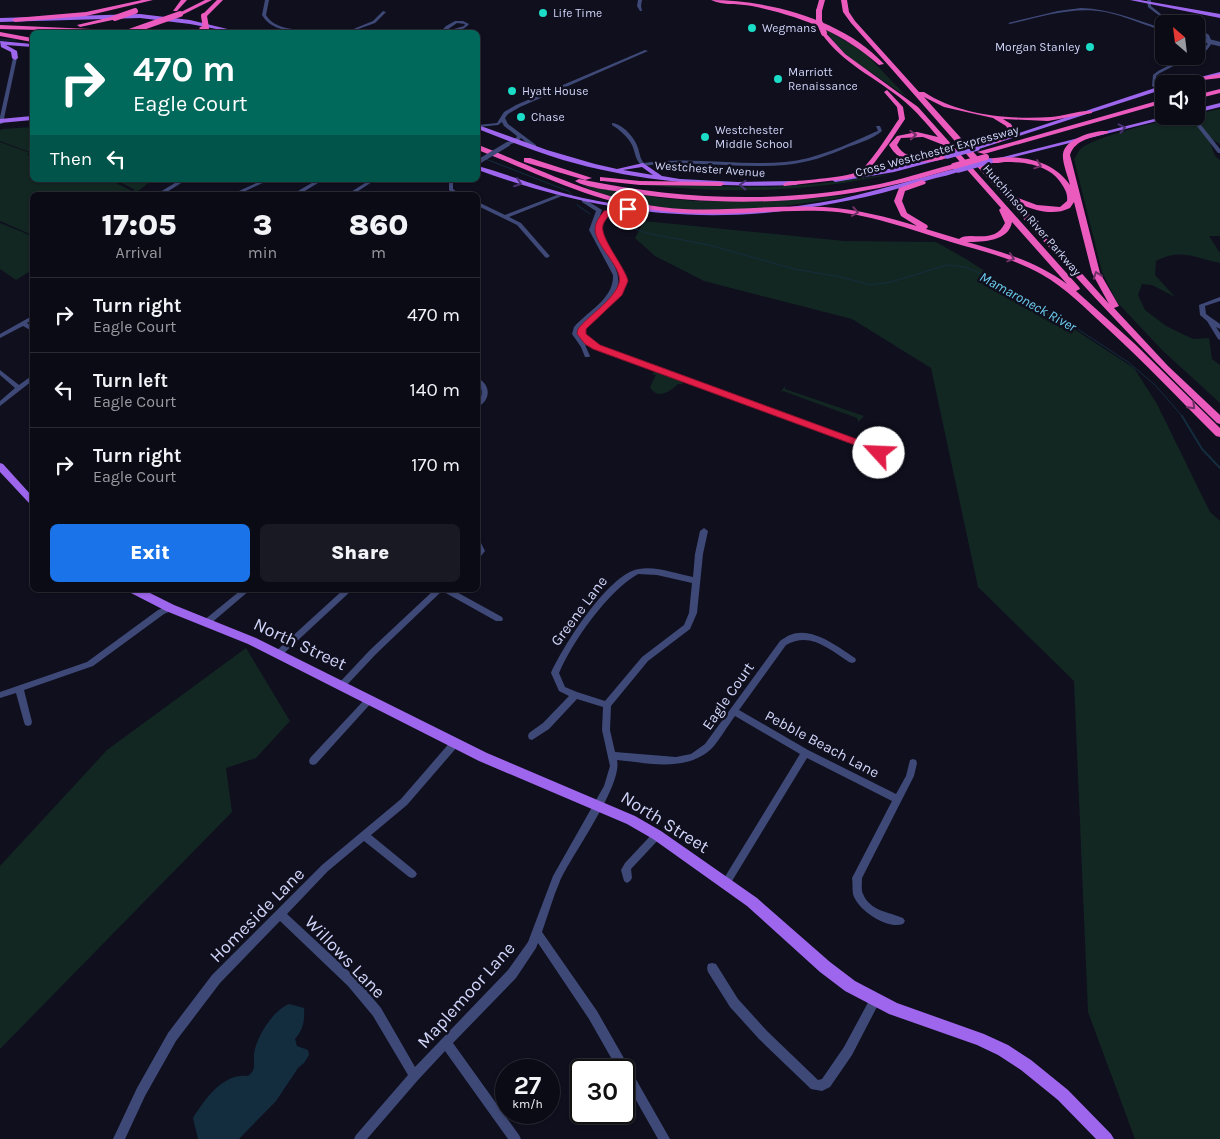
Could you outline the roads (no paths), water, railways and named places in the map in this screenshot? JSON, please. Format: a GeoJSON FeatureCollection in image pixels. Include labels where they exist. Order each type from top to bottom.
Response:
{"type":"FeatureCollection","features":[{"type":"Feature","properties":{"kind":"highway"},"geometry":{"type":"LineString","coordinates":[[16,20],[91,13],[150,0]]}},
{"type":"Feature","properties":{"kind":"highway"},"geometry":{"type":"LineString","coordinates":[[0,28],[64,27],[115,18],[160,0]]}},
{"type":"Feature","properties":{"kind":"highway"},"geometry":{"type":"LineString","coordinates":[[163,28],[184,0]]}},
{"type":"Feature","properties":{"kind":"highway"},"geometry":{"type":"LineString","coordinates":[[135,30],[180,14],[209,0]]}},
{"type":"Feature","properties":{"kind":"highway"},"geometry":{"type":"LineString","coordinates":[[206,30],[204,16],[220,0]]}},
{"type":"Feature","properties":{"kind":"highway"},"geometry":{"type":"LineString","coordinates":[[714,0],[803,15]]}},
{"type":"Feature","properties":{"kind":"highway"},"geometry":{"type":"LineString","coordinates":[[728,0],[803,15]]}},
{"type":"Feature","properties":{"kind":"highway"},"geometry":{"type":"LineString","coordinates":[[753,0],[828,23],[854,36],[899,74]]}},
{"type":"Feature","properties":{"kind":"highway"},"geometry":{"type":"LineString","coordinates":[[763,0],[803,15],[839,33],[870,53],[935,128]]}},
{"type":"Feature","properties":{"kind":"highway","name":"Hutchinson River Parkway"},"geometry":{"type":"LineString","coordinates":[[822,0],[818,11],[819,21],[824,33],[836,48],[904,98],[935,128],[1076,289],[1220,434]]}},
{"type":"Feature","properties":{"kind":"highway","name":"Hutchinson River Parkway"},"geometry":{"type":"LineString","coordinates":[[844,0],[846,12],[854,24],[1143,344],[1220,421]]}},
{"type":"Feature","properties":{"kind":"highway"},"geometry":{"type":"LineString","coordinates":[[854,24],[885,52],[925,95],[940,104],[965,110],[1031,119],[1063,118],[1090,112]]}},
{"type":"Feature","properties":{"kind":"highway"},"geometry":{"type":"LineString","coordinates":[[9,27],[72,30]]}},
{"type":"Feature","properties":{"kind":"highway"},"geometry":{"type":"LineString","coordinates":[[0,28],[30,30]]}},
{"type":"Feature","properties":{"kind":"highway"},"geometry":{"type":"LineString","coordinates":[[0,34],[30,41]]}},
{"type":"Feature","properties":{"kind":"highway"},"geometry":{"type":"LineString","coordinates":[[787,184],[846,177],[861,172],[869,166],[900,125],[902,114],[898,103],[858,65]]}},
{"type":"Feature","properties":{"kind":"highway"},"geometry":{"type":"LineString","coordinates":[[1205,77],[1220,75]]}},
{"type":"Feature","properties":{"kind":"highway"},"geometry":{"type":"LineString","coordinates":[[1205,90],[1220,86]]}},
{"type":"Feature","properties":{"kind":"highway"},"geometry":{"type":"LineString","coordinates":[[1205,95],[1220,91]]}},
{"type":"Feature","properties":{"kind":"highway","name":"Cross Westchester Expressway"},"geometry":{"type":"LineString","coordinates":[[480,149],[552,174],[610,188],[673,196],[731,199],[796,197],[851,191],[889,184],[984,153],[1155,103]]}},
{"type":"Feature","properties":{"kind":"highway","name":"Cross Westchester Expressway"},"geometry":{"type":"LineString","coordinates":[[984,153],[1155,108]]}},
{"type":"Feature","properties":{"kind":"highway"},"geometry":{"type":"LineString","coordinates":[[959,140],[950,126],[954,119],[969,114],[987,115],[1001,120],[1011,127],[1012,132],[1009,136],[984,153]]}},
{"type":"Feature","properties":{"kind":"highway"},"geometry":{"type":"LineString","coordinates":[[1106,132],[1074,143],[1067,149],[1066,156],[1096,273],[1108,296],[1143,344]]}},
{"type":"Feature","properties":{"kind":"highway"},"geometry":{"type":"LineString","coordinates":[[952,163],[913,158],[899,153],[894,149],[893,144],[897,138],[907,135],[929,136],[941,141],[960,156]]}},
{"type":"Feature","properties":{"kind":"highway","name":"Cross Westchester Expressway"},"geometry":{"type":"LineString","coordinates":[[480,143],[542,165],[582,176],[669,190],[719,194],[776,193],[826,189],[865,183],[952,163]]}},
{"type":"Feature","properties":{"kind":"highway"},"geometry":{"type":"LineString","coordinates":[[984,153],[1047,168],[1066,183],[1070,191],[1071,201],[1065,207],[1058,209],[1034,208],[1017,200],[995,180]]}},
{"type":"Feature","properties":{"kind":"highway"},"geometry":{"type":"LineString","coordinates":[[502,157],[589,191],[636,205],[687,211],[829,209],[866,214],[1022,261],[1059,282],[1132,346]]}},
{"type":"Feature","properties":{"kind":"highway"},"geometry":{"type":"LineString","coordinates":[[582,176],[633,182],[721,184]]}},
{"type":"Feature","properties":{"kind":"highway"},"geometry":{"type":"LineString","coordinates":[[936,176],[904,189],[899,195],[898,203],[903,212],[912,220],[949,236],[982,239],[997,236],[1005,231],[1008,226],[1008,219],[991,192]]}},
{"type":"Feature","properties":{"kind":"highway"},"geometry":{"type":"LineString","coordinates":[[758,210],[841,200]]}},
{"type":"Feature","properties":{"kind":"main road"},"geometry":{"type":"LineString","coordinates":[[1132,0],[1220,16]]}},
{"type":"Feature","properties":{"kind":"main road"},"geometry":{"type":"LineString","coordinates":[[0,20],[140,16],[186,21],[228,30]]}},
{"type":"Feature","properties":{"kind":"main road"},"geometry":{"type":"LineString","coordinates":[[0,44],[30,47]]}},
{"type":"Feature","properties":{"kind":"main road"},"geometry":{"type":"LineString","coordinates":[[0,44],[14,50],[15,58],[30,48]]}},
{"type":"Feature","properties":{"kind":"main road"},"geometry":{"type":"LineString","coordinates":[[480,169],[544,192],[628,209],[711,214],[789,209],[841,200],[936,176],[952,163],[984,153],[1090,112],[1155,93]]}},
{"type":"Feature","properties":{"kind":"main road"},"geometry":{"type":"LineString","coordinates":[[1205,109],[1220,105]]}},
{"type":"Feature","properties":{"kind":"main road"},"geometry":{"type":"LineString","coordinates":[[1,122],[30,119]]}},
{"type":"Feature","properties":{"kind":"main road"},"geometry":{"type":"LineString","coordinates":[[984,153],[1106,132],[1155,120]]}},
{"type":"Feature","properties":{"kind":"main road","name":"Westchester Avenue"},"geometry":{"type":"LineString","coordinates":[[480,128],[511,142],[609,170],[721,184],[787,184],[862,176],[952,163]]}},
{"type":"Feature","properties":{"kind":"main road"},"geometry":{"type":"LineString","coordinates":[[609,170],[643,165],[653,174],[663,178]]}},
{"type":"Feature","properties":{"kind":"main road"},"geometry":{"type":"LineString","coordinates":[[0,466],[30,499]]}},
{"type":"Feature","properties":{"kind":"main road","name":"North Street"},"geometry":{"type":"LineString","coordinates":[[139,592],[170,608],[278,654],[455,743],[631,820],[657,835],[752,902],[825,967],[850,986],[875,1001],[894,1009],[963,1032],[1003,1050],[1056,1090],[1106,1139]]}},
{"type":"Feature","properties":{"kind":"street"},"geometry":{"type":"LineString","coordinates":[[266,0],[264,15],[268,21],[278,26],[298,30]]}},
{"type":"Feature","properties":{"kind":"street"},"geometry":{"type":"LineString","coordinates":[[640,0],[641,10]]}},
{"type":"Feature","properties":{"kind":"street"},"geometry":{"type":"LineString","coordinates":[[1148,2],[1150,8],[1160,15]]}},
{"type":"Feature","properties":{"kind":"street"},"geometry":{"type":"LineString","coordinates":[[1010,24],[1063,11],[1093,10],[1155,27]]}},
{"type":"Feature","properties":{"kind":"street"},"geometry":{"type":"LineString","coordinates":[[353,30],[374,22],[384,12]]}},
{"type":"Feature","properties":{"kind":"street"},"geometry":{"type":"LineString","coordinates":[[444,30],[456,22],[467,24],[465,27],[454,30]]}},
{"type":"Feature","properties":{"kind":"street"},"geometry":{"type":"LineString","coordinates":[[449,26],[460,28]]}},
{"type":"Feature","properties":{"kind":"street"},"geometry":{"type":"LineString","coordinates":[[1205,34],[1208,36],[1210,43],[1205,50]]}},
{"type":"Feature","properties":{"kind":"street"},"geometry":{"type":"LineString","coordinates":[[1205,40],[1220,44]]}},
{"type":"Feature","properties":{"kind":"street"},"geometry":{"type":"LineString","coordinates":[[480,127],[495,125],[503,119],[506,113],[518,106],[646,51]]}},
{"type":"Feature","properties":{"kind":"street"},"geometry":{"type":"LineString","coordinates":[[1,122],[2,109],[15,58]]}},
{"type":"Feature","properties":{"kind":"street"},"geometry":{"type":"LineString","coordinates":[[1156,75],[1169,66]]}},
{"type":"Feature","properties":{"kind":"street"},"geometry":{"type":"LineString","coordinates":[[480,161],[519,136],[503,119]]}},
{"type":"Feature","properties":{"kind":"street"},"geometry":{"type":"LineString","coordinates":[[614,124],[622,130],[634,145],[636,158],[643,165],[671,160],[769,164],[807,160],[838,151],[880,131],[878,127]]}},
{"type":"Feature","properties":{"kind":"street"},"geometry":{"type":"LineString","coordinates":[[1198,125],[1220,152]]}},
{"type":"Feature","properties":{"kind":"street"},"geometry":{"type":"LineString","coordinates":[[513,130],[521,134],[527,143],[549,153]]}},
{"type":"Feature","properties":{"kind":"street"},"geometry":{"type":"LineString","coordinates":[[163,192],[181,182]]}},
{"type":"Feature","properties":{"kind":"street"},"geometry":{"type":"LineString","coordinates":[[240,192],[262,182]]}},
{"type":"Feature","properties":{"kind":"street"},"geometry":{"type":"LineString","coordinates":[[299,192],[317,182]]}},
{"type":"Feature","properties":{"kind":"street"},"geometry":{"type":"LineString","coordinates":[[355,192],[370,182]]}},
{"type":"Feature","properties":{"kind":"street"},"geometry":{"type":"LineString","coordinates":[[505,217],[549,197],[544,192]]}},
{"type":"Feature","properties":{"kind":"street"},"geometry":{"type":"LineString","coordinates":[[505,217],[559,196]]}},
{"type":"Feature","properties":{"kind":"street"},"geometry":{"type":"LineString","coordinates":[[584,201],[599,210],[592,230],[616,275],[617,283],[614,291],[577,327],[575,334],[581,341],[587,356]]}},
{"type":"Feature","properties":{"kind":"street"},"geometry":{"type":"LineString","coordinates":[[480,205],[518,224],[547,256]]}},
{"type":"Feature","properties":{"kind":"street"},"geometry":{"type":"LineString","coordinates":[[597,347],[584,338],[581,332],[582,329],[619,293],[624,281],[622,273],[599,234],[599,225],[607,213],[628,209]]}},
{"type":"Feature","properties":{"kind":"street"},"geometry":{"type":"LineString","coordinates":[[1220,299],[1202,305],[1204,314],[1220,338]]}},
{"type":"Feature","properties":{"kind":"street"},"geometry":{"type":"LineString","coordinates":[[0,336],[30,319]]}},
{"type":"Feature","properties":{"kind":"street"},"geometry":{"type":"LineString","coordinates":[[1209,320],[1220,327]]}},
{"type":"Feature","properties":{"kind":"street"},"geometry":{"type":"LineString","coordinates":[[23,323],[30,328]]}},
{"type":"Feature","properties":{"kind":"street"},"geometry":{"type":"LineString","coordinates":[[581,341],[876,449],[879,453]]}},
{"type":"Feature","properties":{"kind":"street"},"geometry":{"type":"LineString","coordinates":[[0,372],[19,388]]}},
{"type":"Feature","properties":{"kind":"street"},"geometry":{"type":"LineString","coordinates":[[0,404],[30,380]]}},
{"type":"Feature","properties":{"kind":"street"},"geometry":{"type":"LineString","coordinates":[[480,383],[486,393],[485,398],[480,403]]}},
{"type":"Feature","properties":{"kind":"street"},"geometry":{"type":"LineString","coordinates":[[607,705],[645,659],[687,627],[693,613],[699,554],[704,532]]}},
{"type":"Feature","properties":{"kind":"street","name":"Greene Lane"},"geometry":{"type":"LineString","coordinates":[[607,705],[562,689],[555,673],[558,662],[611,590],[621,580],[636,572],[646,570],[680,579],[697,580]]}},
{"type":"Feature","properties":{"kind":"street"},"geometry":{"type":"LineString","coordinates":[[206,622],[244,592]]}},
{"type":"Feature","properties":{"kind":"street"},"geometry":{"type":"LineString","coordinates":[[278,654],[346,592]]}},
{"type":"Feature","properties":{"kind":"street"},"geometry":{"type":"LineString","coordinates":[[342,685],[373,652],[437,592]]}},
{"type":"Feature","properties":{"kind":"street"},"geometry":{"type":"LineString","coordinates":[[451,592],[499,619]]}},
{"type":"Feature","properties":{"kind":"street"},"geometry":{"type":"LineString","coordinates":[[0,695],[108,656],[166,614],[170,608]]}},
{"type":"Feature","properties":{"kind":"street","name":"Eagle Court"},"geometry":{"type":"LineString","coordinates":[[612,756],[676,761],[692,757],[708,747],[783,643],[793,637],[803,636],[822,640],[852,660]]}},
{"type":"Feature","properties":{"kind":"street"},"geometry":{"type":"LineString","coordinates":[[20,688],[28,722]]}},
{"type":"Feature","properties":{"kind":"street"},"geometry":{"type":"LineString","coordinates":[[532,736],[546,726],[575,695]]}},
{"type":"Feature","properties":{"kind":"street"},"geometry":{"type":"LineString","coordinates":[[313,761],[370,699]]}},
{"type":"Feature","properties":{"kind":"street","name":"Maplemoor Lane"},"geometry":{"type":"LineString","coordinates":[[360,1139],[414,1076],[512,974],[522,961],[537,933],[556,879],[608,787],[614,766],[606,730],[607,705]]}},
{"type":"Feature","properties":{"kind":"street","name":"Pebble Beach Lane"},"geometry":{"type":"LineString","coordinates":[[734,711],[805,753],[898,798]]}},
{"type":"Feature","properties":{"kind":"street","name":"Homeside Lane"},"geometry":{"type":"LineString","coordinates":[[118,1139],[172,1037],[216,979],[325,868],[404,802],[455,743]]}},
{"type":"Feature","properties":{"kind":"street"},"geometry":{"type":"LineString","coordinates":[[726,883],[805,753]]}},
{"type":"Feature","properties":{"kind":"street"},"geometry":{"type":"LineString","coordinates":[[900,921],[884,918],[868,908],[858,894],[857,878],[910,776],[913,763]]}},
{"type":"Feature","properties":{"kind":"street"},"geometry":{"type":"LineString","coordinates":[[364,835],[412,874]]}},
{"type":"Feature","properties":{"kind":"street"},"geometry":{"type":"LineString","coordinates":[[626,878],[628,866],[657,835]]}},
{"type":"Feature","properties":{"kind":"street","name":"Willows Lane"},"geometry":{"type":"LineString","coordinates":[[280,914],[352,982],[376,1012],[414,1076]]}},
{"type":"Feature","properties":{"kind":"street"},"geometry":{"type":"LineString","coordinates":[[537,933],[593,1015],[664,1139]]}},
{"type":"Feature","properties":{"kind":"street"},"geometry":{"type":"LineString","coordinates":[[712,968],[734,1003],[815,1085],[822,1086],[826,1083],[848,1051],[875,1001]]}},
{"type":"Feature","properties":{"kind":"street"},"geometry":{"type":"LineString","coordinates":[[446,1043],[512,1137]]}},
{"type":"Feature","properties":{"kind":"water"},"geometry":{"type":"Polygon","coordinates":[[[289,1004],[304,1008],[303,1025],[295,1039],[297,1046],[308,1050],[309,1055],[304,1063],[298,1068],[276,1101],[239,1139],[198,1139],[193,1118],[209,1096],[223,1083],[239,1076],[248,1076],[251,1073],[254,1069],[255,1048],[261,1033],[277,1012],[289,1004]]]}},
{"type":"Feature","properties":{"kind":"waterway","name":"Mamaroneck River"},"geometry":{"type":"LineString","coordinates":[[0,40],[16,40]]}},
{"type":"Feature","properties":{"kind":"waterway","name":"Mamaroneck River"},"geometry":{"type":"LineString","coordinates":[[480,157],[568,191],[572,195]]}},
{"type":"Feature","properties":{"kind":"waterway","name":"Mamaroneck River"},"geometry":{"type":"LineString","coordinates":[[577,205],[590,214]]}},
{"type":"Feature","properties":{"kind":"waterway","name":"Mamaroneck River"},"geometry":{"type":"LineString","coordinates":[[608,219],[646,233],[709,245],[794,269],[841,277],[870,285],[891,282],[947,265],[965,267],[982,274],[1053,313],[1128,362],[1155,385],[1183,417]]}},
{"type":"Feature","properties":{"kind":"waterway","name":"Mamaroneck River"},"geometry":{"type":"LineString","coordinates":[[1182,416],[1202,449],[1220,468]]}},
{"type":"Feature","properties":{"kind":"place","name":"Life Time"},"geometry":{"type":"Point","coordinates":[543,13]}},
{"type":"Feature","properties":{"kind":"place","name":"Wegmans"},"geometry":{"type":"Point","coordinates":[752,28]}},
{"type":"Feature","properties":{"kind":"place","name":"Morgan Stanley"},"geometry":{"type":"Point","coordinates":[1090,47]}},
{"type":"Feature","properties":{"kind":"place","name":"Marriott Renaissance"},"geometry":{"type":"Point","coordinates":[778,79]}},
{"type":"Feature","properties":{"kind":"place","name":"Hyatt House"},"geometry":{"type":"Point","coordinates":[512,91]}},
{"type":"Feature","properties":{"kind":"place","name":"Chase"},"geometry":{"type":"Point","coordinates":[521,117]}},
{"type":"Feature","properties":{"kind":"place","name":"Westchester Middle School"},"geometry":{"type":"Point","coordinates":[705,137]}}]}
